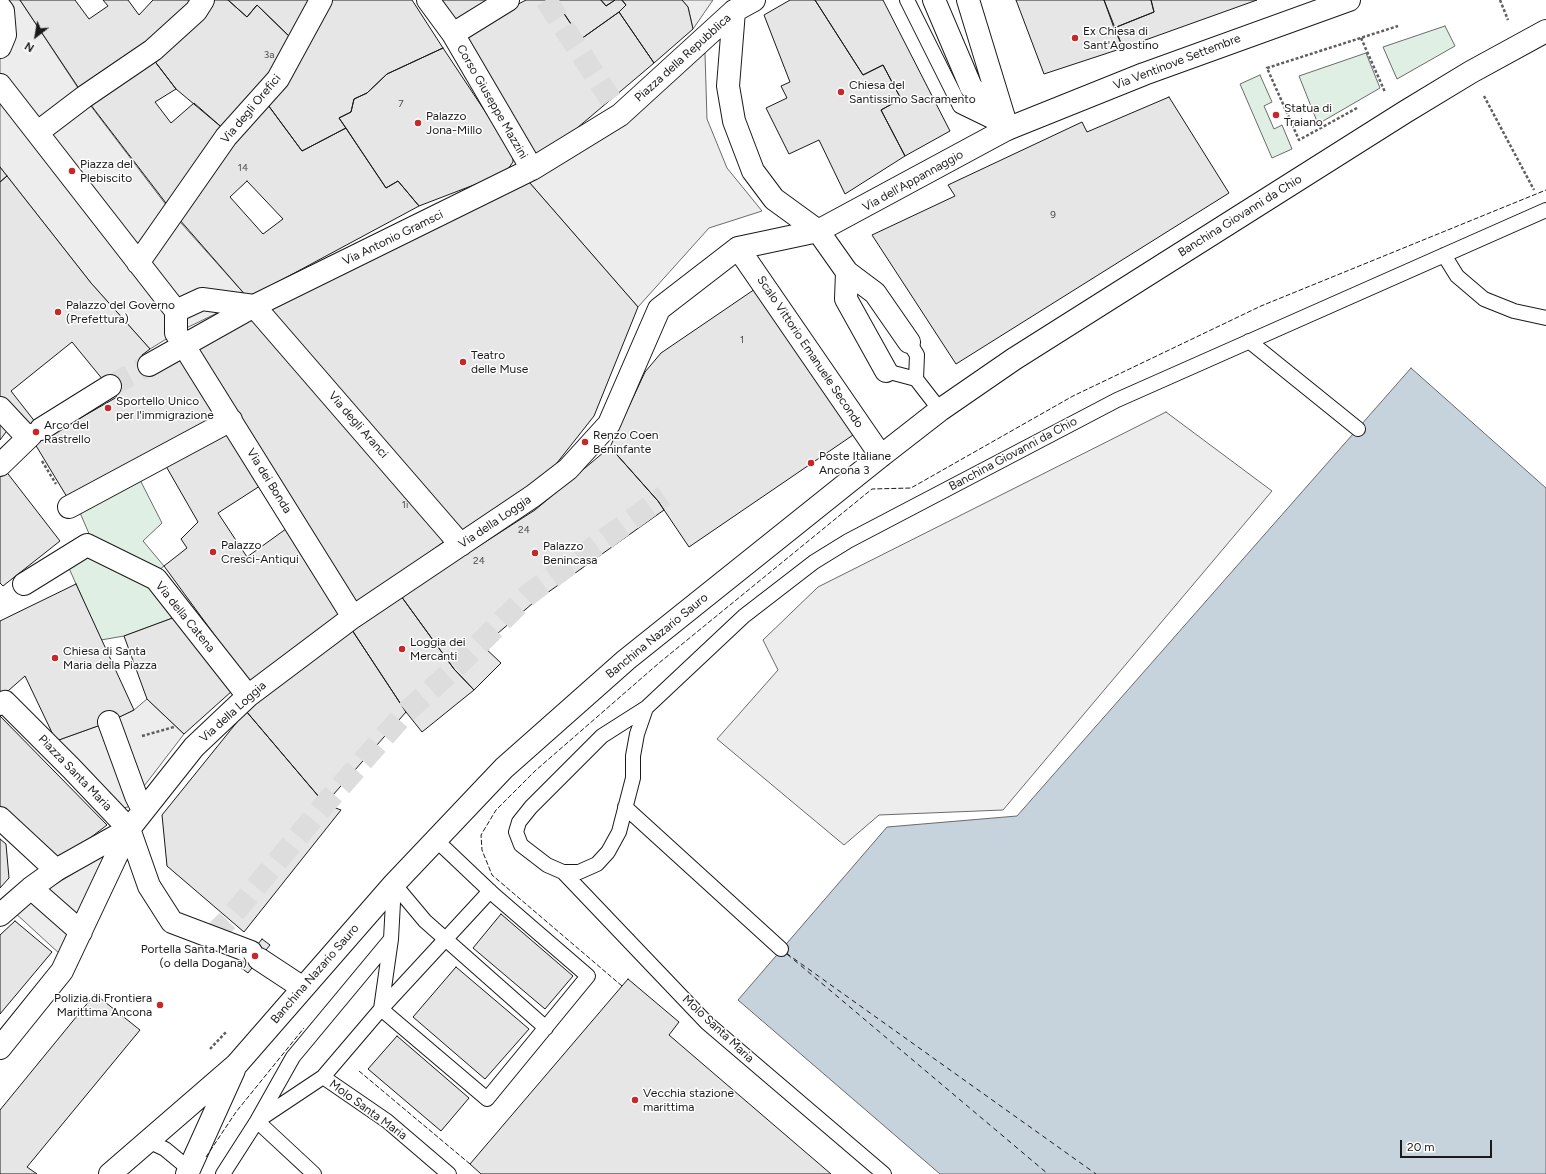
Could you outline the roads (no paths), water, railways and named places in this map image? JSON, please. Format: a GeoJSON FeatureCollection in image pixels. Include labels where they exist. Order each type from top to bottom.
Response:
{"type":"FeatureCollection","features":[{"type":"Feature","properties":{"kind":"street"},"geometry":{"type":"LineString","coordinates":[[38,132],[84,97],[153,50],[196,11],[203,0]]}},
{"type":"Feature","properties":{"kind":"street","name":"Via degli Orefici"},"geometry":{"type":"LineString","coordinates":[[138,263],[226,137],[278,79],[321,0]]}},
{"type":"Feature","properties":{"kind":"street","name":"Corso Giuseppe Mazzini"},"geometry":{"type":"LineString","coordinates":[[428,0],[453,34],[532,169]]}},
{"type":"Feature","properties":{"kind":"street","name":"Corso Giuseppe Mazzini"},"geometry":{"type":"LineString","coordinates":[[453,34],[508,0]]}},
{"type":"Feature","properties":{"kind":"street"},"geometry":{"type":"LineString","coordinates":[[730,6],[754,0]]}},
{"type":"Feature","properties":{"kind":"street"},"geometry":{"type":"LineString","coordinates":[[934,0],[971,87],[1007,129]]}},
{"type":"Feature","properties":{"kind":"street"},"geometry":{"type":"LineString","coordinates":[[968,0],[1007,129]]}},
{"type":"Feature","properties":{"kind":"street","name":"Via Ventinove Settembre"},"geometry":{"type":"LineString","coordinates":[[1007,129],[1144,74],[1349,0]]}},
{"type":"Feature","properties":{"kind":"street","name":"Piazza della Repubblica"},"geometry":{"type":"LineString","coordinates":[[532,169],[616,108],[730,6]]}},
{"type":"Feature","properties":{"kind":"street","name":"Piazza della Repubblica"},"geometry":{"type":"LineString","coordinates":[[730,6],[728,86],[734,121],[753,171],[774,198],[818,231]]}},
{"type":"Feature","properties":{"kind":"street"},"geometry":{"type":"LineString","coordinates":[[0,7],[3,11],[5,35],[0,46]]}},
{"type":"Feature","properties":{"kind":"street","name":"Banchina Giovanni da Chio"},"geometry":{"type":"LineString","coordinates":[[940,410],[1014,358],[1405,112],[1471,72],[1546,31]]}},
{"type":"Feature","properties":{"kind":"street"},"geometry":{"type":"LineString","coordinates":[[0,85],[176,311],[176,333],[184,346]]}},
{"type":"Feature","properties":{"kind":"street","name":"Via dell'Appannaggio"},"geometry":{"type":"LineString","coordinates":[[818,231],[1007,129]]}},
{"type":"Feature","properties":{"kind":"street","name":"Via Antonio Gramsci"},"geometry":{"type":"LineString","coordinates":[[254,306],[532,169]]}},
{"type":"Feature","properties":{"kind":"street"},"geometry":{"type":"LineString","coordinates":[[738,248],[818,231],[847,272],[875,293],[909,342]]}},
{"type":"Feature","properties":{"kind":"street","name":"Scalo Vittorio Emanuele Secondo"},"geometry":{"type":"LineString","coordinates":[[738,248],[881,456]]}},
{"type":"Feature","properties":{"kind":"street","name":"Via della Loggia"},"geometry":{"type":"LineString","coordinates":[[143,810],[194,747],[248,696],[353,617],[533,496],[568,469],[608,424],[659,309],[738,248]]}},
{"type":"Feature","properties":{"kind":"street"},"geometry":{"type":"LineString","coordinates":[[847,272],[846,299],[886,371]]}},
{"type":"Feature","properties":{"kind":"street"},"geometry":{"type":"LineString","coordinates":[[176,311],[202,299],[254,306]]}},
{"type":"Feature","properties":{"kind":"street"},"geometry":{"type":"LineString","coordinates":[[149,365],[254,306]]}},
{"type":"Feature","properties":{"kind":"street","name":"Via degli Aranci"},"geometry":{"type":"LineString","coordinates":[[254,306],[460,545]]}},
{"type":"Feature","properties":{"kind":"street","name":"Via dei Bonda"},"geometry":{"type":"LineString","coordinates":[[184,346],[353,617]]}},
{"type":"Feature","properties":{"kind":"street"},"geometry":{"type":"LineString","coordinates":[[0,465],[33,434],[110,386]]}},
{"type":"Feature","properties":{"kind":"street"},"geometry":{"type":"LineString","coordinates":[[0,408],[33,434]]}},
{"type":"Feature","properties":{"kind":"street","name":"Banchina Nazario Sauro"},"geometry":{"type":"LineString","coordinates":[[110,1174],[237,1064],[394,884],[504,768],[626,660],[940,410]]}},
{"type":"Feature","properties":{"kind":"street"},"geometry":{"type":"LineString","coordinates":[[69,507],[231,420]]}},
{"type":"Feature","properties":{"kind":"street","name":"Via della Catena"},"geometry":{"type":"LineString","coordinates":[[24,584],[87,545],[156,579],[248,696]]}},
{"type":"Feature","properties":{"kind":"street","name":"Piazza Santa Maria"},"geometry":{"type":"LineString","coordinates":[[2,703],[71,768],[129,829]]}},
{"type":"Feature","properties":{"kind":"street"},"geometry":{"type":"LineString","coordinates":[[0,1048],[62,972],[129,829],[143,810],[136,796],[109,722]]}},
{"type":"Feature","properties":{"kind":"street"},"geometry":{"type":"LineString","coordinates":[[0,818],[56,870]]}},
{"type":"Feature","properties":{"kind":"street"},"geometry":{"type":"LineString","coordinates":[[0,915],[31,888],[56,870],[129,829]]}},
{"type":"Feature","properties":{"kind":"street"},"geometry":{"type":"LineString","coordinates":[[129,829],[149,886],[172,922],[255,956],[303,988]]}},
{"type":"Feature","properties":{"kind":"street"},"geometry":{"type":"LineString","coordinates":[[31,888],[81,932]]}},
{"type":"Feature","properties":{"kind":"street","name":"Banchina Nazario Sauro"},"geometry":{"type":"LineString","coordinates":[[188,1172],[237,1064]]}},
{"type":"Feature","properties":{"kind":"lane"},"geometry":{"type":"LineString","coordinates":[[907,0],[960,106],[1007,129]]}},
{"type":"Feature","properties":{"kind":"lane","name":"Banchina Giovanni da Chio"},"geometry":{"type":"LineString","coordinates":[[646,708],[744,616],[814,562],[848,541],[1117,400],[1546,210]]}},
{"type":"Feature","properties":{"kind":"lane"},"geometry":{"type":"LineString","coordinates":[[1444,255],[1457,276],[1484,299],[1514,311],[1546,318]]}},
{"type":"Feature","properties":{"kind":"lane"},"geometry":{"type":"LineString","coordinates":[[1249,341],[1358,428]]}},
{"type":"Feature","properties":{"kind":"lane"},"geometry":{"type":"LineString","coordinates":[[909,342],[917,355],[916,379]]}},
{"type":"Feature","properties":{"kind":"lane"},"geometry":{"type":"LineString","coordinates":[[886,371],[916,379],[940,410]]}},
{"type":"Feature","properties":{"kind":"lane"},"geometry":{"type":"LineString","coordinates":[[646,708],[637,734],[633,756],[633,778],[618,832],[608,852],[597,864],[579,872],[562,872],[547,866],[522,845],[516,832],[519,822],[530,807],[602,736],[646,708]]}},
{"type":"Feature","properties":{"kind":"lane"},"geometry":{"type":"LineString","coordinates":[[625,807],[781,949]]}},
{"type":"Feature","properties":{"kind":"lane"},"geometry":{"type":"LineString","coordinates":[[381,1009],[487,1099],[588,976],[490,890],[436,838]]}},
{"type":"Feature","properties":{"kind":"lane","name":"Molo Santa Maria"},"geometry":{"type":"LineString","coordinates":[[562,872],[707,1023],[884,1174]]}},
{"type":"Feature","properties":{"kind":"lane"},"geometry":{"type":"LineString","coordinates":[[381,1009],[391,939],[394,884]]}},
{"type":"Feature","properties":{"kind":"lane"},"geometry":{"type":"LineString","coordinates":[[394,884],[425,921],[546,1028]]}},
{"type":"Feature","properties":{"kind":"lane"},"geometry":{"type":"LineString","coordinates":[[257,1121],[323,1077],[381,1009],[490,890]]}},
{"type":"Feature","properties":{"kind":"lane"},"geometry":{"type":"LineString","coordinates":[[223,1174],[257,1121],[293,1057],[391,939]]}},
{"type":"Feature","properties":{"kind":"lane","name":"Molo Santa Maria"},"geometry":{"type":"LineString","coordinates":[[323,1077],[387,1121],[449,1174]]}},
{"type":"Feature","properties":{"kind":"lane"},"geometry":{"type":"LineString","coordinates":[[257,1121],[314,1174]]}},
{"type":"Feature","properties":{"kind":"lane","name":"Banchina Nazario Sauro"},"geometry":{"type":"LineString","coordinates":[[148,1141],[165,1149],[188,1172]]}},
{"type":"Feature","properties":{"kind":"tunnel"},"geometry":{"type":"LineString","coordinates":[[546,0],[611,100]]}},
{"type":"Feature","properties":{"kind":"tunnel"},"geometry":{"type":"LineString","coordinates":[[110,386],[149,365]]}},
{"type":"Feature","properties":{"kind":"tunnel"},"geometry":{"type":"LineString","coordinates":[[212,936],[229,919],[325,804],[406,712],[454,669],[529,594],[664,496]]}},
{"type":"Feature","properties":{"kind":"place","name":"Ex Chiesa di Sant'Agostino"},"geometry":{"type":"Point","coordinates":[1075,38]}},
{"type":"Feature","properties":{"kind":"place","name":"Chiesa del Santissimo Sacramento"},"geometry":{"type":"Point","coordinates":[841,92]}},
{"type":"Feature","properties":{"kind":"place","name":"Statua di Traiano"},"geometry":{"type":"Point","coordinates":[1276,115]}},
{"type":"Feature","properties":{"kind":"place","name":"Palazzo Jona-Millo"},"geometry":{"type":"Point","coordinates":[418,123]}},
{"type":"Feature","properties":{"kind":"place","name":"Piazza del Plebiscito"},"geometry":{"type":"Point","coordinates":[72,171]}},
{"type":"Feature","properties":{"kind":"place","name":"Palazzo del Governo (Prefettura)"},"geometry":{"type":"Point","coordinates":[58,312]}},
{"type":"Feature","properties":{"kind":"place","name":"Teatro delle Muse"},"geometry":{"type":"Point","coordinates":[463,362]}},
{"type":"Feature","properties":{"kind":"place","name":"Sportello Unico per l'immigrazione"},"geometry":{"type":"Point","coordinates":[108,408]}},
{"type":"Feature","properties":{"kind":"place","name":"Arco del Rastrello"},"geometry":{"type":"Point","coordinates":[36,432]}},
{"type":"Feature","properties":{"kind":"place","name":"Renzo Coen Beninfante"},"geometry":{"type":"Point","coordinates":[585,442]}},
{"type":"Feature","properties":{"kind":"place","name":"Poste Italiane Ancona 3"},"geometry":{"type":"Point","coordinates":[811,463]}},
{"type":"Feature","properties":{"kind":"place","name":"Palazzo Cresci-Antiqui"},"geometry":{"type":"Point","coordinates":[213,552]}},
{"type":"Feature","properties":{"kind":"place","name":"Palazzo Benincasa"},"geometry":{"type":"Point","coordinates":[535,553]}},
{"type":"Feature","properties":{"kind":"place","name":"Loggia dei Mercanti"},"geometry":{"type":"Point","coordinates":[402,649]}},
{"type":"Feature","properties":{"kind":"place","name":"Chiesa di Santa Maria della Piazza"},"geometry":{"type":"Point","coordinates":[55,658]}},
{"type":"Feature","properties":{"kind":"place","name":"Portella Santa Maria (o della Dogana)"},"geometry":{"type":"Point","coordinates":[255,956]}},
{"type":"Feature","properties":{"kind":"place","name":"Polizia di Frontiera Marittima Ancona"},"geometry":{"type":"Point","coordinates":[160,1005]}},
{"type":"Feature","properties":{"kind":"place","name":"Vecchia stazione marittima"},"geometry":{"type":"Point","coordinates":[635,1100]}}]}
